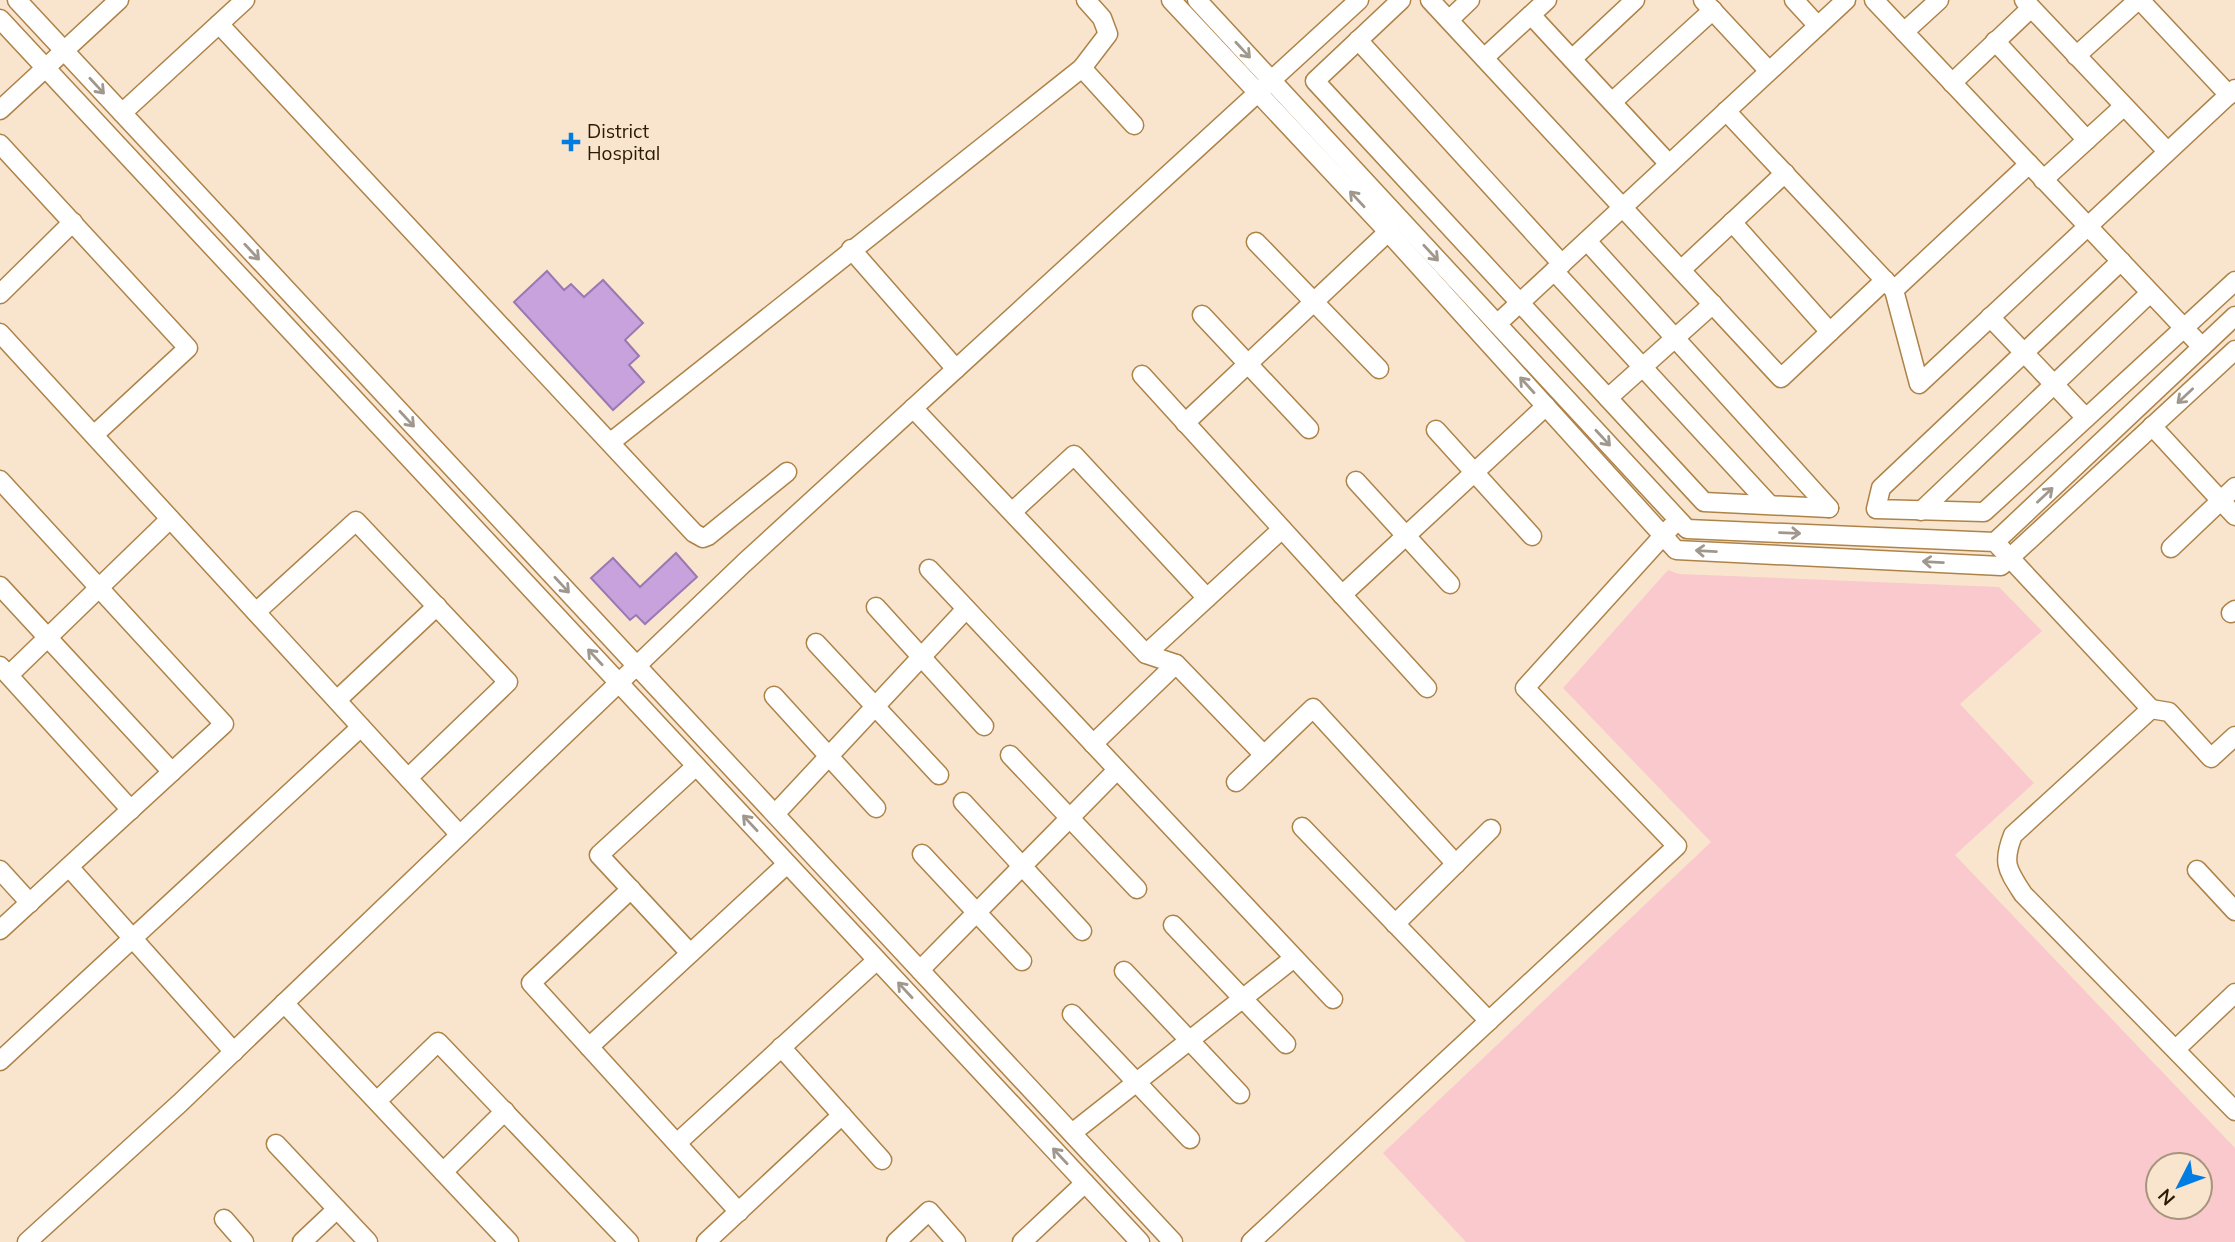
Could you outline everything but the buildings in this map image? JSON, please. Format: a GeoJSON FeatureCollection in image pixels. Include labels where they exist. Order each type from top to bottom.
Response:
{"type":"FeatureCollection","features":[{"type":"Feature","properties":{"kind":"street"},"geometry":{"type":"LineString","coordinates":[[17,0],[1173,1242]]}},
{"type":"Feature","properties":{"kind":"street"},"geometry":{"type":"LineString","coordinates":[[0,110],[119,0]]}},
{"type":"Feature","properties":{"kind":"street"},"geometry":{"type":"LineString","coordinates":[[122,113],[245,0]]}},
{"type":"Feature","properties":{"kind":"street"},"geometry":{"type":"LineString","coordinates":[[611,442],[1082,68],[1108,34],[1102,18],[1086,0]]}},
{"type":"Feature","properties":{"kind":"street"},"geometry":{"type":"LineString","coordinates":[[1171,0],[1265,87],[1497,324],[1687,529],[1995,542],[2151,709],[2169,712],[2211,758],[2235,736]]}},
{"type":"Feature","properties":{"kind":"street"},"geometry":{"type":"LineString","coordinates":[[1197,0],[1265,87],[1388,232],[1676,550],[2001,566],[2235,350]]}},
{"type":"Feature","properties":{"kind":"street"},"geometry":{"type":"LineString","coordinates":[[27,1242],[234,1052],[619,683],[913,408],[1359,0]]}},
{"type":"Feature","properties":{"kind":"street"},"geometry":{"type":"LineString","coordinates":[[1401,0],[1315,81],[1704,502],[1829,508],[1587,241]]}},
{"type":"Feature","properties":{"kind":"street"},"geometry":{"type":"LineString","coordinates":[[1430,0],[1781,378],[1830,332],[1890,285],[2029,164]]}},
{"type":"Feature","properties":{"kind":"street"},"geometry":{"type":"LineString","coordinates":[[1449,20],[1470,0]]}},
{"type":"Feature","properties":{"kind":"street"},"geometry":{"type":"LineString","coordinates":[[1484,58],[1547,0]]}},
{"type":"Feature","properties":{"kind":"street"},"geometry":{"type":"LineString","coordinates":[[1572,59],[1635,0]]}},
{"type":"Feature","properties":{"kind":"street"},"geometry":{"type":"LineString","coordinates":[[1794,0],[1818,26]]}},
{"type":"Feature","properties":{"kind":"street"},"geometry":{"type":"LineString","coordinates":[[1497,324],[1846,0]]}},
{"type":"Feature","properties":{"kind":"street"},"geometry":{"type":"LineString","coordinates":[[1874,0],[2202,347]]}},
{"type":"Feature","properties":{"kind":"street"},"geometry":{"type":"LineString","coordinates":[[1904,32],[1938,0]]}},
{"type":"Feature","properties":{"kind":"street"},"geometry":{"type":"LineString","coordinates":[[1726,111],[1890,285],[1919,384],[2086,225],[2232,92],[2139,0],[2076,56]]}},
{"type":"Feature","properties":{"kind":"street"},"geometry":{"type":"LineString","coordinates":[[1952,83],[1995,41],[2027,4],[2167,151]]}},
{"type":"Feature","properties":{"kind":"street"},"geometry":{"type":"LineString","coordinates":[[1612,102],[1708,5],[1769,71]]}},
{"type":"Feature","properties":{"kind":"street"},"geometry":{"type":"LineString","coordinates":[[1531,15],[1669,164]]}},
{"type":"Feature","properties":{"kind":"street"},"geometry":{"type":"LineString","coordinates":[[0,19],[1140,1242]]}},
{"type":"Feature","properties":{"kind":"street"},"geometry":{"type":"LineString","coordinates":[[219,24],[694,533],[702,538],[787,472]]}},
{"type":"Feature","properties":{"kind":"street"},"geometry":{"type":"LineString","coordinates":[[1358,40],[1643,367],[1769,504]]}},
{"type":"Feature","properties":{"kind":"street"},"geometry":{"type":"LineString","coordinates":[[1995,41],[2087,140]]}},
{"type":"Feature","properties":{"kind":"street"},"geometry":{"type":"LineString","coordinates":[[1082,68],[1134,125]]}},
{"type":"Feature","properties":{"kind":"street"},"geometry":{"type":"LineString","coordinates":[[2043,180],[2124,106]]}},
{"type":"Feature","properties":{"kind":"street"},"geometry":{"type":"LineString","coordinates":[[0,144],[188,348],[94,435]]}},
{"type":"Feature","properties":{"kind":"street"},"geometry":{"type":"LineString","coordinates":[[1681,270],[1785,173]]}},
{"type":"Feature","properties":{"kind":"street"},"geometry":{"type":"LineString","coordinates":[[0,294],[73,222]]}},
{"type":"Feature","properties":{"kind":"street"},"geometry":{"type":"LineString","coordinates":[[1732,222],[1830,332]]}},
{"type":"Feature","properties":{"kind":"street"},"geometry":{"type":"LineString","coordinates":[[1185,423],[1388,232]]}},
{"type":"Feature","properties":{"kind":"street"},"geometry":{"type":"LineString","coordinates":[[1256,242],[1379,369]]}},
{"type":"Feature","properties":{"kind":"street"},"geometry":{"type":"LineString","coordinates":[[851,249],[956,369]]}},
{"type":"Feature","properties":{"kind":"street"},"geometry":{"type":"LineString","coordinates":[[2120,261],[1881,488],[1876,509],[1984,513],[2235,281]]}},
{"type":"Feature","properties":{"kind":"street"},"geometry":{"type":"LineString","coordinates":[[1921,511],[2150,293]]}},
{"type":"Feature","properties":{"kind":"street"},"geometry":{"type":"LineString","coordinates":[[1608,398],[1713,304]]}},
{"type":"Feature","properties":{"kind":"street"},"geometry":{"type":"LineString","coordinates":[[1202,315],[1309,429]]}},
{"type":"Feature","properties":{"kind":"street"},"geometry":{"type":"LineString","coordinates":[[1995,542],[2235,316]]}},
{"type":"Feature","properties":{"kind":"street"},"geometry":{"type":"LineString","coordinates":[[1990,317],[2086,418]]}},
{"type":"Feature","properties":{"kind":"street"},"geometry":{"type":"LineString","coordinates":[[0,333],[460,835]]}},
{"type":"Feature","properties":{"kind":"street"},"geometry":{"type":"LineString","coordinates":[[1142,375],[1427,688]]}},
{"type":"Feature","properties":{"kind":"street"},"geometry":{"type":"LineString","coordinates":[[1342,595],[1546,406]]}},
{"type":"Feature","properties":{"kind":"street"},"geometry":{"type":"LineString","coordinates":[[913,408],[1146,654],[1176,664],[1264,755]]}},
{"type":"Feature","properties":{"kind":"street"},"geometry":{"type":"LineString","coordinates":[[2152,426],[2235,516]]}},
{"type":"Feature","properties":{"kind":"street"},"geometry":{"type":"LineString","coordinates":[[1436,430],[1532,536]]}},
{"type":"Feature","properties":{"kind":"street"},"geometry":{"type":"LineString","coordinates":[[1012,512],[1074,455],[1207,598]]}},
{"type":"Feature","properties":{"kind":"street"},"geometry":{"type":"LineString","coordinates":[[0,480],[224,724],[0,930]]}},
{"type":"Feature","properties":{"kind":"street"},"geometry":{"type":"LineString","coordinates":[[1356,481],[1450,583]]}},
{"type":"Feature","properties":{"kind":"street"},"geometry":{"type":"LineString","coordinates":[[2171,548],[2235,487]]}},
{"type":"Feature","properties":{"kind":"street"},"geometry":{"type":"LineString","coordinates":[[131,810],[4,671],[47,638],[170,519]]}},
{"type":"Feature","properties":{"kind":"street"},"geometry":{"type":"LineString","coordinates":[[1251,1242],[1676,846],[1525,688],[1679,520]]}},
{"type":"Feature","properties":{"kind":"street"},"geometry":{"type":"LineString","coordinates":[[256,612],[356,521],[508,682],[408,778]]}},
{"type":"Feature","properties":{"kind":"street"},"geometry":{"type":"LineString","coordinates":[[1146,654],[1282,529]]}},
{"type":"Feature","properties":{"kind":"street"},"geometry":{"type":"LineString","coordinates":[[929,569],[1333,999]]}},
{"type":"Feature","properties":{"kind":"street"},"geometry":{"type":"LineString","coordinates":[[0,586],[172,772]]}},
{"type":"Feature","properties":{"kind":"street"},"geometry":{"type":"LineString","coordinates":[[337,700],[437,607]]}},
{"type":"Feature","properties":{"kind":"street"},"geometry":{"type":"LineString","coordinates":[[876,607],[984,726]]}},
{"type":"Feature","properties":{"kind":"street"},"geometry":{"type":"LineString","coordinates":[[775,814],[966,609]]}},
{"type":"Feature","properties":{"kind":"street"},"geometry":{"type":"LineString","coordinates":[[816,643],[939,775]]}},
{"type":"Feature","properties":{"kind":"street"},"geometry":{"type":"LineString","coordinates":[[1093,744],[1176,664]]}},
{"type":"Feature","properties":{"kind":"street"},"geometry":{"type":"LineString","coordinates":[[774,696],[876,808]]}},
{"type":"Feature","properties":{"kind":"street"},"geometry":{"type":"LineString","coordinates":[[1236,782],[1313,708],[1457,863]]}},
{"type":"Feature","properties":{"kind":"street"},"geometry":{"type":"LineString","coordinates":[[2151,709],[2013,835],[2005,856],[2008,872],[2023,894],[2235,1111]]}},
{"type":"Feature","properties":{"kind":"street"},"geometry":{"type":"LineString","coordinates":[[0,1061],[361,727]]}},
{"type":"Feature","properties":{"kind":"street"},"geometry":{"type":"LineString","coordinates":[[1010,755],[1137,889]]}},
{"type":"Feature","properties":{"kind":"street"},"geometry":{"type":"LineString","coordinates":[[690,953],[599,855],[696,766]]}},
{"type":"Feature","properties":{"kind":"street"},"geometry":{"type":"LineString","coordinates":[[920,970],[1117,770]]}},
{"type":"Feature","properties":{"kind":"street"},"geometry":{"type":"LineString","coordinates":[[962,802],[1082,931]]}},
{"type":"Feature","properties":{"kind":"street"},"geometry":{"type":"LineString","coordinates":[[1301,827],[1489,1021]]}},
{"type":"Feature","properties":{"kind":"street"},"geometry":{"type":"LineString","coordinates":[[1395,924],[1491,829]]}},
{"type":"Feature","properties":{"kind":"street"},"geometry":{"type":"LineString","coordinates":[[922,854],[1022,961]]}},
{"type":"Feature","properties":{"kind":"street"},"geometry":{"type":"LineString","coordinates":[[589,1047],[787,864]]}},
{"type":"Feature","properties":{"kind":"street"},"geometry":{"type":"LineString","coordinates":[[69,867],[234,1052]]}},
{"type":"Feature","properties":{"kind":"street"},"geometry":{"type":"LineString","coordinates":[[0,870],[30,903]]}},
{"type":"Feature","properties":{"kind":"street"},"geometry":{"type":"LineString","coordinates":[[2197,870],[2235,911]]}},
{"type":"Feature","properties":{"kind":"street"},"geometry":{"type":"LineString","coordinates":[[631,889],[531,983],[739,1212]]}},
{"type":"Feature","properties":{"kind":"street"},"geometry":{"type":"LineString","coordinates":[[1173,925],[1286,1044]]}},
{"type":"Feature","properties":{"kind":"street"},"geometry":{"type":"LineString","coordinates":[[1072,1133],[1294,958]]}},
{"type":"Feature","properties":{"kind":"street"},"geometry":{"type":"LineString","coordinates":[[677,1143],[877,960]]}},
{"type":"Feature","properties":{"kind":"street"},"geometry":{"type":"LineString","coordinates":[[1124,971],[1240,1094]]}},
{"type":"Feature","properties":{"kind":"street"},"geometry":{"type":"LineString","coordinates":[[2176,1049],[2235,993]]}},
{"type":"Feature","properties":{"kind":"street"},"geometry":{"type":"LineString","coordinates":[[284,1003],[509,1242]]}},
{"type":"Feature","properties":{"kind":"street"},"geometry":{"type":"LineString","coordinates":[[1072,1014],[1190,1139]]}},
{"type":"Feature","properties":{"kind":"street"},"geometry":{"type":"LineString","coordinates":[[377,1101],[438,1042],[629,1242]]}},
{"type":"Feature","properties":{"kind":"street"},"geometry":{"type":"LineString","coordinates":[[781,1047],[882,1160]]}},
{"type":"Feature","properties":{"kind":"street"},"geometry":{"type":"LineString","coordinates":[[443,1172],[505,1111]]}},
{"type":"Feature","properties":{"kind":"street"},"geometry":{"type":"LineString","coordinates":[[706,1242],[842,1115]]}},
{"type":"Feature","properties":{"kind":"street"},"geometry":{"type":"LineString","coordinates":[[276,1144],[368,1242]]}},
{"type":"Feature","properties":{"kind":"street"},"geometry":{"type":"LineString","coordinates":[[1022,1242],[1085,1183]]}},
{"type":"Feature","properties":{"kind":"street"},"geometry":{"type":"LineString","coordinates":[[302,1242],[337,1209]]}},
{"type":"Feature","properties":{"kind":"street"},"geometry":{"type":"LineString","coordinates":[[896,1242],[929,1211],[956,1242]]}},
{"type":"Feature","properties":{"kind":"street"},"geometry":{"type":"LineString","coordinates":[[224,1219],[244,1242]]}},
{"type":"Feature","properties":{"kind":"shaded area"},"geometry":{"type":"Polygon","coordinates":[[[1668,570],[1679,574],[1999,587],[2042,631],[1960,704],[2034,783],[1955,855],[2235,1148],[2235,1242],[1466,1242],[1383,1153],[1711,842],[1563,688],[1668,570]]]}},
{"type":"Feature","properties":{"kind":"place","name":"District Hospital"},"geometry":{"type":"Point","coordinates":[571,142]}}]}
